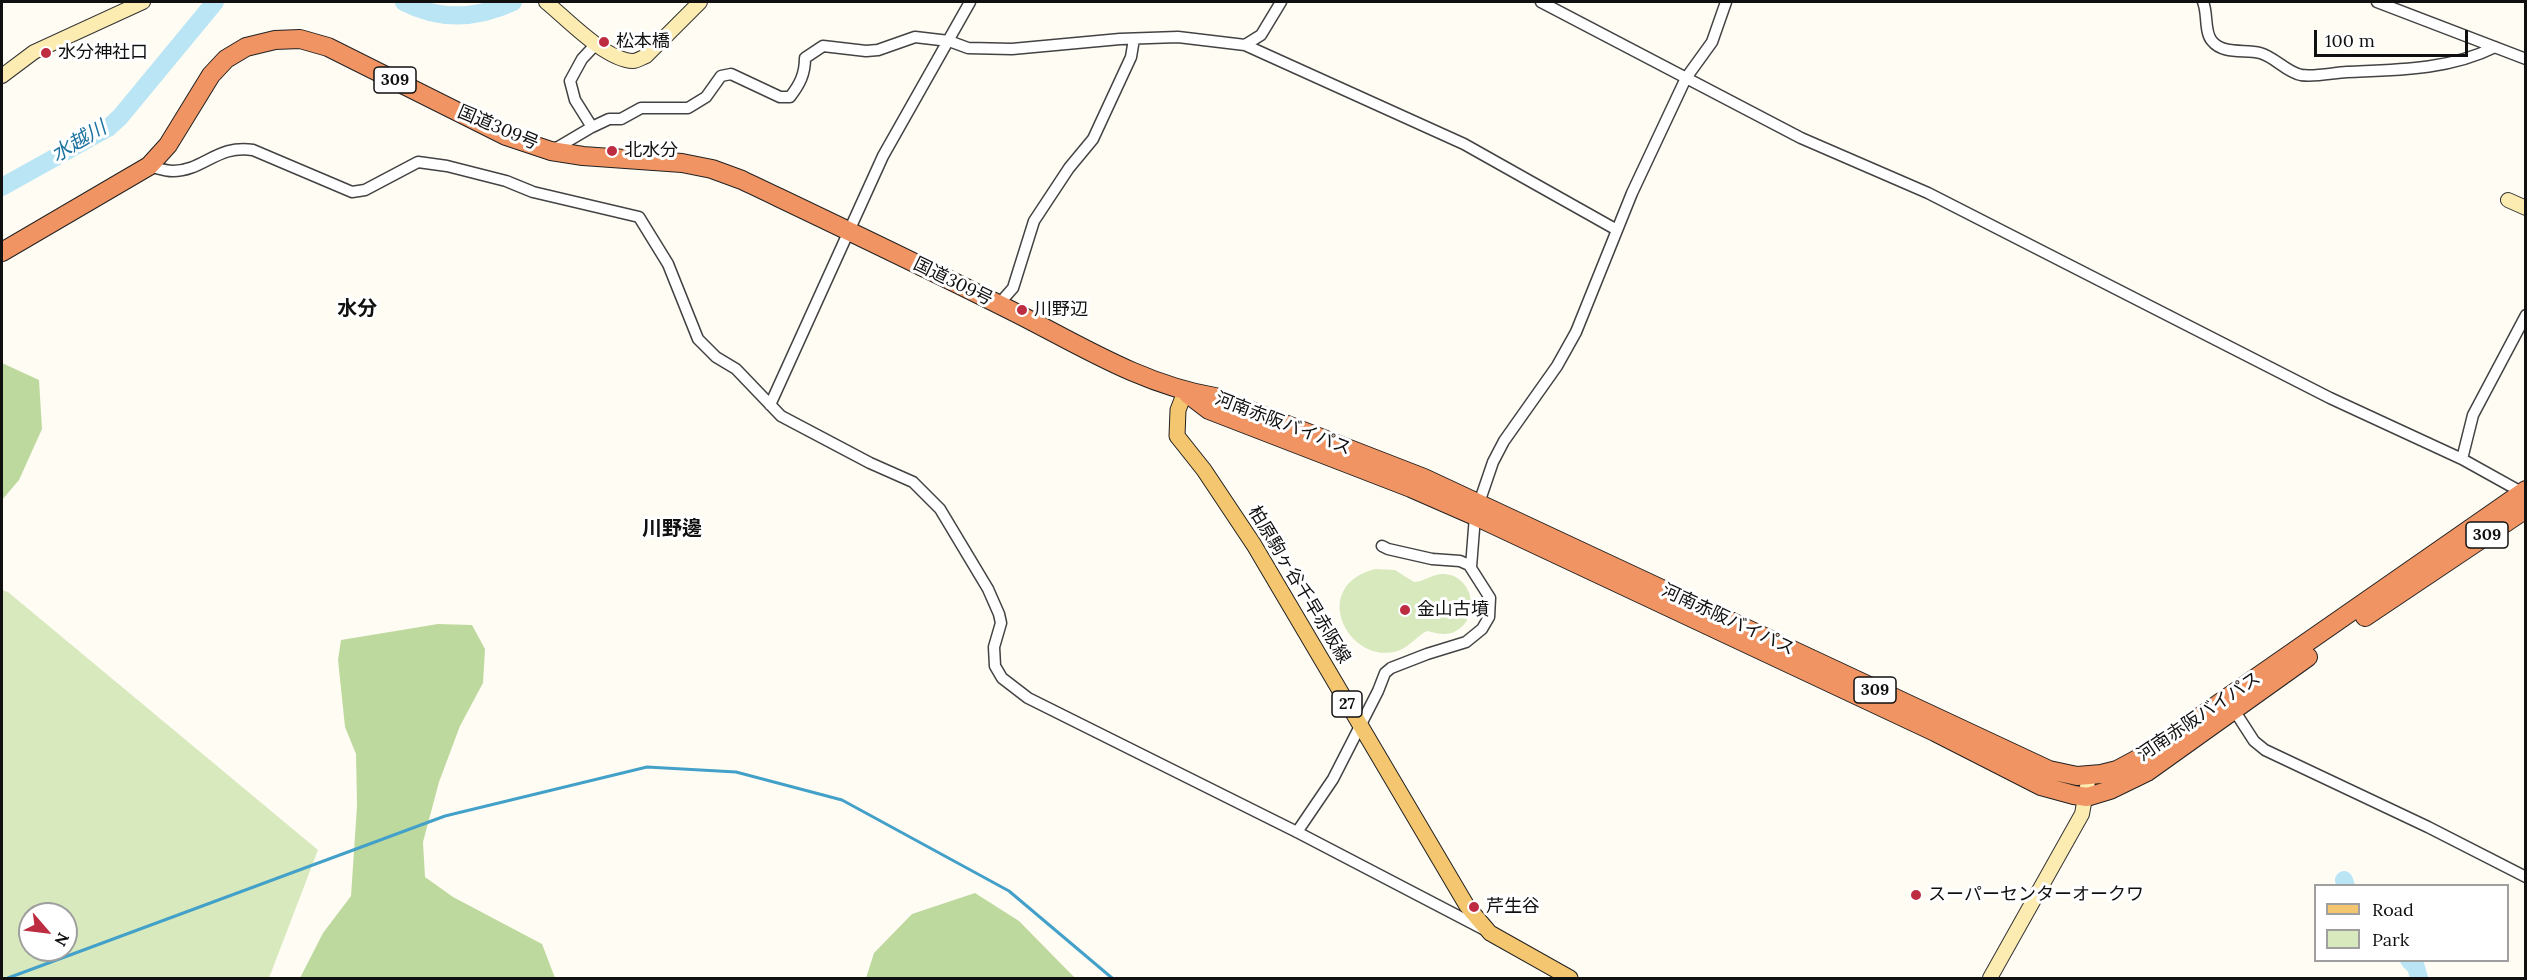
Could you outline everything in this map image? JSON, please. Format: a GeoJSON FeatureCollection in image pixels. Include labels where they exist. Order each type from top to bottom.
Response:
{"type":"FeatureCollection","features":[{"type":"Feature","properties":{"kind":"highway","name":"国道309号"},"geometry":{"type":"LineString","coordinates":[[2,252],[150,166],[168,145],[211,75],[226,59],[246,47],[275,40],[300,39],[328,47],[506,136],[551,151],[583,156],[651,159],[712,169],[742,180],[1109,362],[1185,392]]}},
{"type":"Feature","properties":{"kind":"highway","name":"河南赤阪バイパス"},"geometry":{"type":"LineString","coordinates":[[1185,392],[1209,410],[1411,488],[1477,509],[2038,765],[2077,776],[2117,770],[2145,755],[2525,496]]}},
{"type":"Feature","properties":{"kind":"highway","name":"河南赤阪バイパス"},"geometry":{"type":"LineString","coordinates":[[1477,509],[2041,786],[2087,797],[2110,790],[2147,772],[2360,620],[2525,496]]}},
{"type":"Feature","properties":{"kind":"main road","name":"柏原駒ヶ谷千早赤阪線"},"geometry":{"type":"LineString","coordinates":[[1185,392],[1178,410],[1177,436],[1204,470],[1254,545],[1467,906],[1490,933],[1570,978]]}},
{"type":"Feature","properties":{"kind":"street"},"geometry":{"type":"LineString","coordinates":[[2,76],[34,52],[142,2]]}},
{"type":"Feature","properties":{"kind":"street"},"geometry":{"type":"LineString","coordinates":[[550,5],[596,44],[626,60],[635,61],[646,56],[700,2]]}},
{"type":"Feature","properties":{"kind":"street"},"geometry":{"type":"LineString","coordinates":[[770,405],[884,156],[970,2]]}},
{"type":"Feature","properties":{"kind":"street"},"geometry":{"type":"LineString","coordinates":[[1245,45],[1261,35],[1281,2]]}},
{"type":"Feature","properties":{"kind":"street"},"geometry":{"type":"LineString","coordinates":[[1541,2],[1801,138],[1928,194],[2330,398],[2462,459],[2525,496]]}},
{"type":"Feature","properties":{"kind":"street"},"geometry":{"type":"LineString","coordinates":[[1471,567],[1477,509],[1493,462],[1504,441],[1557,366],[1576,332],[1617,230],[1686,78],[1712,42],[1726,2]]}},
{"type":"Feature","properties":{"kind":"street"},"geometry":{"type":"LineString","coordinates":[[2203,2],[2206,9],[2208,35],[2213,43],[2228,50],[2260,53],[2302,75],[2381,72],[2448,64],[2474,58],[2495,47]]}},
{"type":"Feature","properties":{"kind":"street"},"geometry":{"type":"LineString","coordinates":[[2377,2],[2526,59]]}},
{"type":"Feature","properties":{"kind":"street"},"geometry":{"type":"LineString","coordinates":[[551,151],[609,119],[621,119],[641,108],[688,108],[706,97],[721,76],[731,74],[780,97],[790,97],[799,86],[805,69],[805,58],[824,46],[866,51],[878,50],[915,38],[949,41],[968,48],[1012,49],[1178,37],[1245,45],[1464,144],[1617,230]]}},
{"type":"Feature","properties":{"kind":"street"},"geometry":{"type":"LineString","coordinates":[[998,305],[1013,288],[1034,222],[1070,168],[1093,139],[1131,57],[1134,39]]}},
{"type":"Feature","properties":{"kind":"street"},"geometry":{"type":"LineString","coordinates":[[592,128],[575,100],[570,81],[582,59],[596,44]]}},
{"type":"Feature","properties":{"kind":"street"},"geometry":{"type":"LineString","coordinates":[[150,166],[173,171],[197,165],[230,149],[242,148],[253,150],[352,192],[365,190],[418,162],[486,176],[533,192],[639,217],[668,264],[698,339],[716,357],[736,369],[781,416],[870,463],[913,482],[940,509],[988,589],[999,614],[1001,623],[994,647],[995,666],[1009,683],[1028,698],[1297,832],[1490,933]]}},
{"type":"Feature","properties":{"kind":"street"},"geometry":{"type":"LineString","coordinates":[[2508,200],[2526,208]]}},
{"type":"Feature","properties":{"kind":"street"},"geometry":{"type":"LineString","coordinates":[[2462,459],[2473,415],[2526,315]]}},
{"type":"Feature","properties":{"kind":"street"},"geometry":{"type":"LineString","coordinates":[[1297,832],[1332,779],[1361,727],[1387,672],[1427,654],[1466,642],[1486,624],[1491,610],[1490,598],[1471,567],[1460,561],[1432,560],[1382,546]]}},
{"type":"Feature","properties":{"kind":"street"},"geometry":{"type":"LineString","coordinates":[[2234,710],[2254,741],[2265,750],[2428,827],[2526,877]]}},
{"type":"Feature","properties":{"kind":"street"},"geometry":{"type":"LineString","coordinates":[[1990,978],[2067,845],[2082,814],[2087,797],[2089,776]]}},
{"type":"Feature","properties":{"kind":"green space"},"geometry":{"type":"Polygon","coordinates":[[[2,363],[39,380],[42,429],[19,480],[2,500],[2,363]]]}},
{"type":"Feature","properties":{"kind":"green space","name":"金山古墳"},"geometry":{"type":"Polygon","coordinates":[[[1375,569],[1395,570],[1414,582],[1441,574],[1455,577],[1463,583],[1471,600],[1468,618],[1463,626],[1454,632],[1444,634],[1427,631],[1400,650],[1382,653],[1366,648],[1352,637],[1343,623],[1340,608],[1343,592],[1354,578],[1375,569]]]}},
{"type":"Feature","properties":{"kind":"green space"},"geometry":{"type":"Polygon","coordinates":[[[2,590],[8,592],[318,850],[269,978],[2,978],[2,590]]]}},
{"type":"Feature","properties":{"kind":"green space"},"geometry":{"type":"Polygon","coordinates":[[[438,624],[472,625],[485,649],[483,683],[460,726],[439,782],[423,842],[425,877],[453,897],[542,944],[555,978],[300,978],[323,933],[351,896],[357,806],[356,754],[345,727],[338,660],[341,640],[438,624]]]}},
{"type":"Feature","properties":{"kind":"green space"},"geometry":{"type":"Polygon","coordinates":[[[975,893],[1019,921],[1075,978],[866,978],[874,953],[912,914],[975,893]]]}},
{"type":"Feature","properties":{"kind":"waterway","name":"水越川"},"geometry":{"type":"LineString","coordinates":[[2,187],[108,128],[120,117],[215,2]]}},
{"type":"Feature","properties":{"kind":"waterway","name":"水越川"},"geometry":{"type":"LineString","coordinates":[[404,2],[431,12],[458,16],[485,12],[513,2]]}},
{"type":"Feature","properties":{"kind":"waterway"},"geometry":{"type":"LineString","coordinates":[[8,978],[445,816],[647,767],[736,772],[842,800],[1009,891],[1112,978]]}},
{"type":"Feature","properties":{"kind":"waterway"},"geometry":{"type":"LineString","coordinates":[[2344,880],[2345,884]]}},
{"type":"Feature","properties":{"kind":"waterway"},"geometry":{"type":"LineString","coordinates":[[2411,962],[2416,967],[2419,978]]}},
{"type":"Feature","properties":{"kind":"place","name":"松本橋"},"geometry":{"type":"Point","coordinates":[604,42]}},
{"type":"Feature","properties":{"kind":"place","name":"水分神社口"},"geometry":{"type":"Point","coordinates":[46,53]}},
{"type":"Feature","properties":{"kind":"place","name":"北水分"},"geometry":{"type":"Point","coordinates":[612,151]}},
{"type":"Feature","properties":{"kind":"place","name":"川野辺"},"geometry":{"type":"Point","coordinates":[1022,310]}},
{"type":"Feature","properties":{"kind":"place","name":"金山古墳"},"geometry":{"type":"Point","coordinates":[1405,610]}},
{"type":"Feature","properties":{"kind":"place","name":"スーパーセンターオークワ"},"geometry":{"type":"Point","coordinates":[1916,895]}},
{"type":"Feature","properties":{"kind":"place","name":"芹生谷"},"geometry":{"type":"Point","coordinates":[1474,907]}},
{"type":"Feature","properties":{"kind":"district","name":"水分"},"geometry":{"type":"Point","coordinates":[357,309]}},
{"type":"Feature","properties":{"kind":"district","name":"川野邊"},"geometry":{"type":"Point","coordinates":[672,529]}}]}
